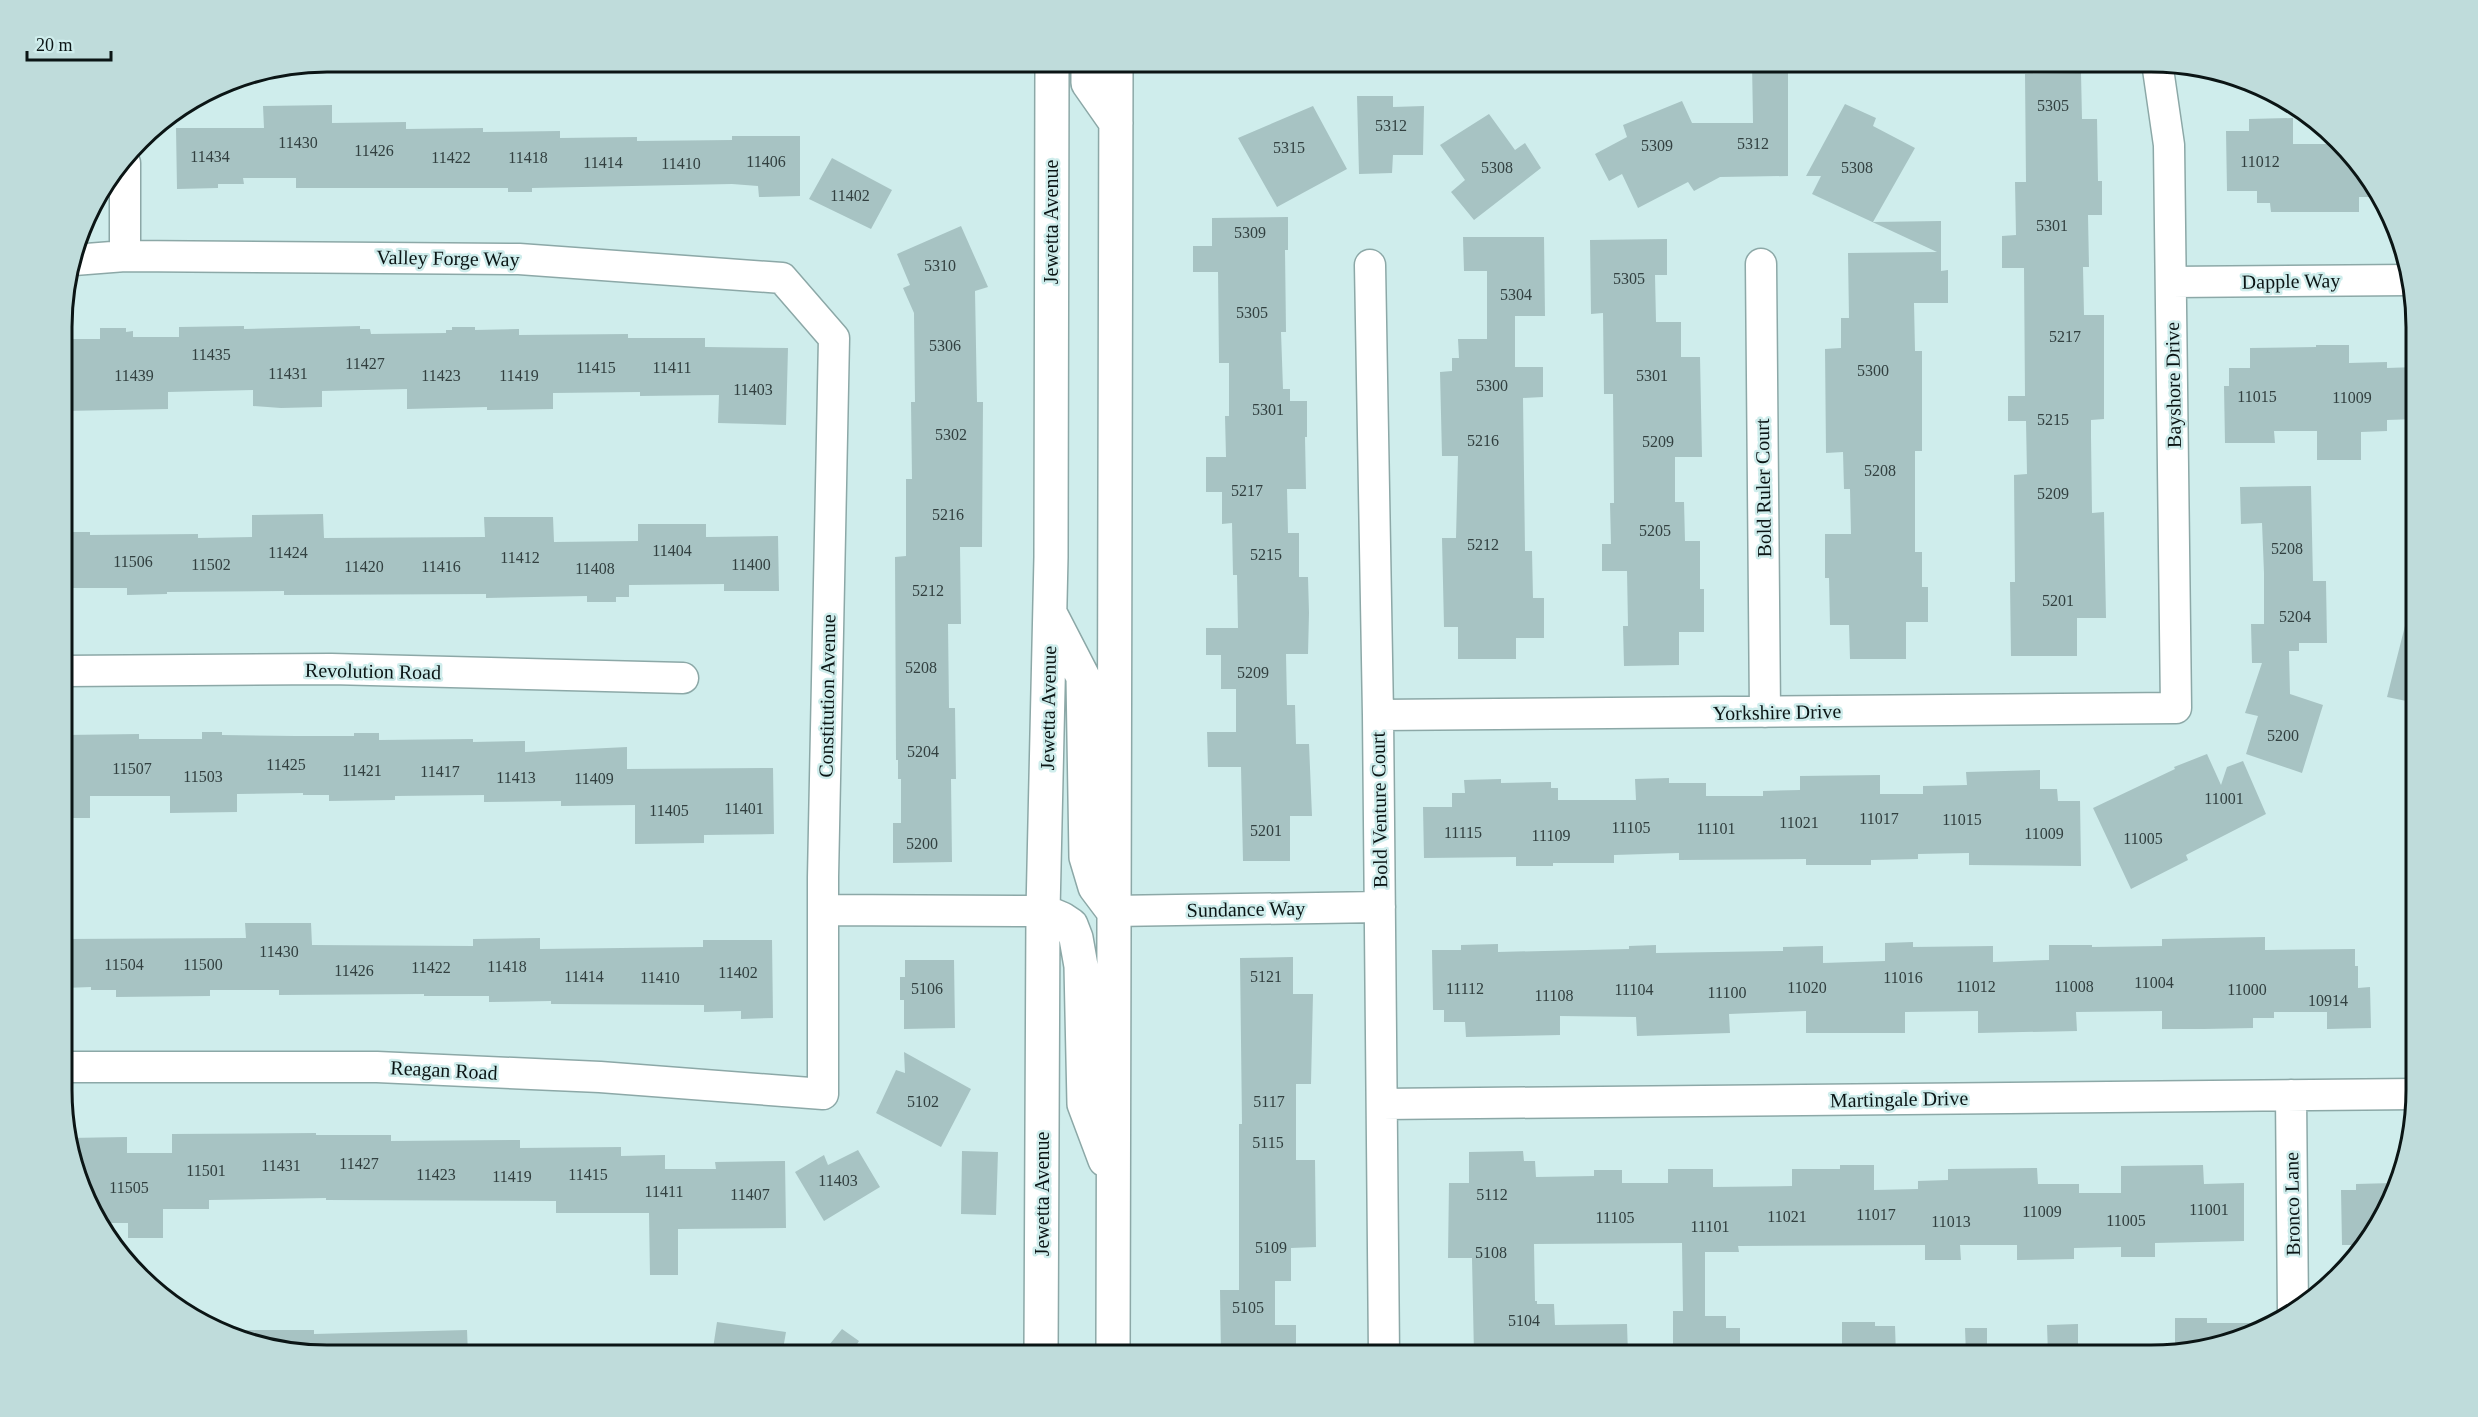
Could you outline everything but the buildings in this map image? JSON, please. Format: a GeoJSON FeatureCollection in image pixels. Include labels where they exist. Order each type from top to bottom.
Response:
{"type":"FeatureCollection","features":[{"type":"Feature","properties":{"kind":"street","name":"Jewetta Avenue"},"geometry":{"type":"LineString","coordinates":[[1041,1345],[1043,911],[1050,614],[1052,72]]}},
{"type":"Feature","properties":{"kind":"street"},"geometry":{"type":"LineString","coordinates":[[1088,72],[1088,83],[1116,123]]}},
{"type":"Feature","properties":{"kind":"street"},"geometry":{"type":"LineString","coordinates":[[1113,1345],[1116,72]]}},
{"type":"Feature","properties":{"kind":"street","name":"Bayshore Drive"},"geometry":{"type":"LineString","coordinates":[[2158,72],[2169,146],[2176,708]]}},
{"type":"Feature","properties":{"kind":"street"},"geometry":{"type":"LineString","coordinates":[[125,172],[125,256]]}},
{"type":"Feature","properties":{"kind":"street","name":"Valley Forge Way"},"geometry":{"type":"LineString","coordinates":[[81,259],[125,256],[519,259],[782,278],[808,308]]}},
{"type":"Feature","properties":{"kind":"street","name":"Bold Ruler Court"},"geometry":{"type":"LineString","coordinates":[[1761,264],[1765,712]]}},
{"type":"Feature","properties":{"kind":"street","name":"Bold Venture Court"},"geometry":{"type":"LineString","coordinates":[[1370,265],[1378,715],[1384,1345]]}},
{"type":"Feature","properties":{"kind":"street","name":"Dapple Way"},"geometry":{"type":"LineString","coordinates":[[2172,282],[2402,280]]}},
{"type":"Feature","properties":{"kind":"street","name":"Constitution Avenue"},"geometry":{"type":"LineString","coordinates":[[808,308],[834,338],[823,909],[823,1094]]}},
{"type":"Feature","properties":{"kind":"street"},"geometry":{"type":"LineString","coordinates":[[1050,614],[1083,677],[1086,857],[1095,887],[1113,911]]}},
{"type":"Feature","properties":{"kind":"street","name":"Revolution Road"},"geometry":{"type":"LineString","coordinates":[[72,671],[331,669],[683,678]]}},
{"type":"Feature","properties":{"kind":"street","name":"Yorkshire Drive"},"geometry":{"type":"LineString","coordinates":[[1378,715],[2176,708]]}},
{"type":"Feature","properties":{"kind":"street","name":"Sundance Way"},"geometry":{"type":"LineString","coordinates":[[1113,911],[1380,907]]}},
{"type":"Feature","properties":{"kind":"street"},"geometry":{"type":"LineString","coordinates":[[823,909],[1043,911],[1071,925],[1081,966],[1084,1104],[1113,1178]]}},
{"type":"Feature","properties":{"kind":"street","name":"Reagan Road"},"geometry":{"type":"LineString","coordinates":[[72,1066],[377,1067],[600,1077],[823,1094]]}},
{"type":"Feature","properties":{"kind":"street","name":"Martingale Drive"},"geometry":{"type":"LineString","coordinates":[[1382,1104],[2406,1094]]}},
{"type":"Feature","properties":{"kind":"street","name":"Bronco Lane"},"geometry":{"type":"LineString","coordinates":[[2291,1095],[2294,1301]]}}]}
